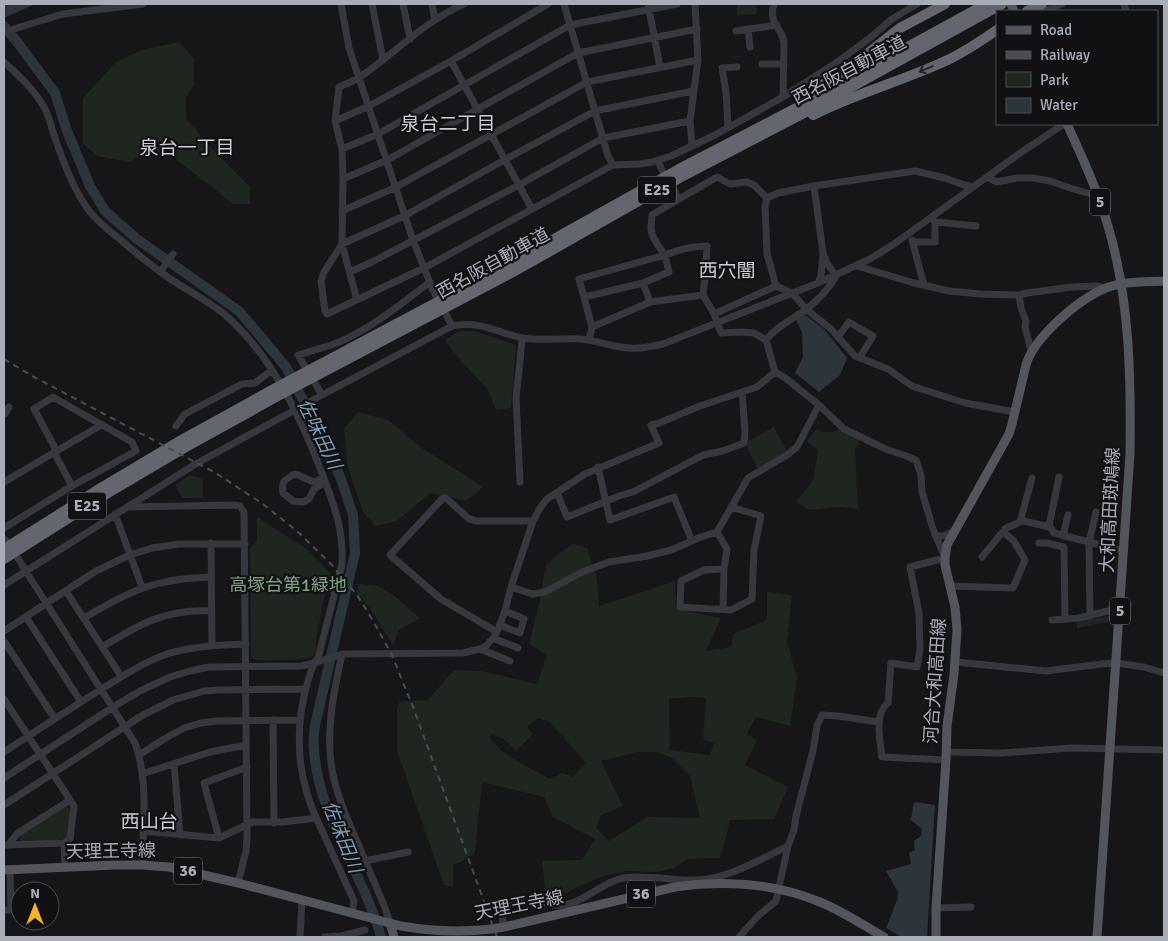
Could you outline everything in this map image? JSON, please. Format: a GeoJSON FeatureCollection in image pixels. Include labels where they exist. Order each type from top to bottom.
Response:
{"type":"FeatureCollection","features":[{"type":"Feature","properties":{"kind":"highway"},"geometry":{"type":"LineString","coordinates":[[739,142],[744,132],[797,101],[858,61],[900,28],[945,4]]}},
{"type":"Feature","properties":{"kind":"highway","name":"西名阪自動車道"},"geometry":{"type":"LineString","coordinates":[[739,142],[802,105],[986,4]]}},
{"type":"Feature","properties":{"kind":"highway"},"geometry":{"type":"LineString","coordinates":[[1029,10],[1042,4]]}},
{"type":"Feature","properties":{"kind":"highway","name":"西名阪自動車道"},"geometry":{"type":"LineString","coordinates":[[4,559],[182,445],[276,392],[504,268],[670,174],[850,88],[999,5]]}},
{"type":"Feature","properties":{"kind":"highway"},"geometry":{"type":"LineString","coordinates":[[739,142],[764,140],[860,94],[943,63],[996,31]]}},
{"type":"Feature","properties":{"kind":"highway","name":"西名阪自動車道"},"geometry":{"type":"LineString","coordinates":[[4,543],[104,486],[169,453]]}},
{"type":"Feature","properties":{"kind":"main road","name":"大和高田斑鳩線"},"geometry":{"type":"LineString","coordinates":[[1066,125],[1090,174],[1115,251],[1128,346],[1131,416],[1124,551],[1097,937]]}},
{"type":"Feature","properties":{"kind":"main road"},"geometry":{"type":"LineString","coordinates":[[1121,284],[1164,280]]}},
{"type":"Feature","properties":{"kind":"main road","name":"河合大和高田線"},"geometry":{"type":"LineString","coordinates":[[936,937],[936,908],[947,726],[956,662],[956,619],[945,558],[946,545],[1009,434],[1031,351],[1065,315],[1080,303],[1106,288],[1121,284]]}},
{"type":"Feature","properties":{"kind":"main road","name":"天理王寺線"},"geometry":{"type":"LineString","coordinates":[[7,870],[142,865],[169,867],[387,922],[426,930],[477,934],[676,887],[697,884],[744,884],[795,894],[819,902],[884,937]]}},
{"type":"Feature","properties":{"kind":"main road"},"geometry":{"type":"LineString","coordinates":[[387,922],[394,937]]}},
{"type":"Feature","properties":{"kind":"street"},"geometry":{"type":"LineString","coordinates":[[4,32],[63,14],[143,4]]}},
{"type":"Feature","properties":{"kind":"street"},"geometry":{"type":"LineString","coordinates":[[341,4],[349,48],[358,78],[413,240],[431,285],[451,323]]}},
{"type":"Feature","properties":{"kind":"street"},"geometry":{"type":"LineString","coordinates":[[372,4],[383,60]]}},
{"type":"Feature","properties":{"kind":"street"},"geometry":{"type":"LineString","coordinates":[[403,4],[410,39]]}},
{"type":"Feature","properties":{"kind":"street"},"geometry":{"type":"LineString","coordinates":[[432,4],[435,20]]}},
{"type":"Feature","properties":{"kind":"street"},"geometry":{"type":"LineString","coordinates":[[356,300],[342,244],[342,149],[335,120],[339,87],[358,78],[435,20],[463,4]]}},
{"type":"Feature","properties":{"kind":"street"},"geometry":{"type":"LineString","coordinates":[[335,120],[369,106],[548,4]]}},
{"type":"Feature","properties":{"kind":"street"},"geometry":{"type":"LineString","coordinates":[[564,4],[608,156],[613,165]]}},
{"type":"Feature","properties":{"kind":"street"},"geometry":{"type":"LineString","coordinates":[[342,149],[378,134],[570,25],[648,7],[677,4]]}},
{"type":"Feature","properties":{"kind":"street"},"geometry":{"type":"LineString","coordinates":[[692,145],[690,121],[698,60],[695,4]]}},
{"type":"Feature","properties":{"kind":"street"},"geometry":{"type":"LineString","coordinates":[[774,4],[773,21],[782,33],[784,42],[783,97]]}},
{"type":"Feature","properties":{"kind":"street"},"geometry":{"type":"LineString","coordinates":[[693,91],[595,111],[406,215],[342,244],[324,272],[321,281],[325,311],[327,314],[424,268],[613,165],[640,164],[658,160],[705,140],[783,97],[852,52],[892,19],[917,4]]}},
{"type":"Feature","properties":{"kind":"street"},"geometry":{"type":"LineString","coordinates":[[1047,10],[1062,4]]}},
{"type":"Feature","properties":{"kind":"street"},"geometry":{"type":"LineString","coordinates":[[648,7],[660,67]]}},
{"type":"Feature","properties":{"kind":"street"},"geometry":{"type":"LineString","coordinates":[[736,31],[776,26]]}},
{"type":"Feature","properties":{"kind":"street"},"geometry":{"type":"LineString","coordinates":[[343,179],[387,160],[578,53],[697,29]]}},
{"type":"Feature","properties":{"kind":"street"},"geometry":{"type":"LineString","coordinates":[[748,30],[750,47]]}},
{"type":"Feature","properties":{"kind":"street"},"geometry":{"type":"LineString","coordinates":[[342,211],[396,186],[587,82],[698,60]]}},
{"type":"Feature","properties":{"kind":"street"},"geometry":{"type":"LineString","coordinates":[[451,61],[532,209]]}},
{"type":"Feature","properties":{"kind":"street"},"geometry":{"type":"LineString","coordinates":[[4,62],[28,85],[45,108],[66,168],[89,211],[97,220],[161,270],[214,307],[230,320],[253,344],[272,370],[296,409],[312,448],[339,521],[342,564],[317,662],[306,689],[300,720],[299,740],[302,774],[307,795],[354,902],[352,913]]}},
{"type":"Feature","properties":{"kind":"street"},"geometry":{"type":"LineString","coordinates":[[762,64],[784,64]]}},
{"type":"Feature","properties":{"kind":"street"},"geometry":{"type":"LineString","coordinates":[[728,127],[726,92],[722,68],[738,67]]}},
{"type":"Feature","properties":{"kind":"street"},"geometry":{"type":"LineString","coordinates":[[350,272],[519,185],[603,138],[690,121]]}},
{"type":"Feature","properties":{"kind":"street"},"geometry":{"type":"LineString","coordinates":[[4,586],[194,465],[451,323],[483,326],[522,338],[589,340],[622,348],[651,347],[858,266],[880,253],[1023,151],[1064,125]]}},
{"type":"Feature","properties":{"kind":"street"},"geometry":{"type":"LineString","coordinates":[[658,160],[677,196]]}},
{"type":"Feature","properties":{"kind":"street"},"geometry":{"type":"LineString","coordinates":[[776,286],[767,254],[764,206],[767,198],[778,193],[814,186],[915,170],[973,187]]}},
{"type":"Feature","properties":{"kind":"street"},"geometry":{"type":"LineString","coordinates":[[584,297],[643,283],[669,272],[665,255],[654,238],[651,229],[653,223],[652,215],[677,196],[717,177],[730,184],[747,182],[754,185],[767,198]]}},
{"type":"Feature","properties":{"kind":"street"},"geometry":{"type":"LineString","coordinates":[[988,177],[997,182],[1017,178],[1033,178],[1050,181],[1098,196]]}},
{"type":"Feature","properties":{"kind":"street"},"geometry":{"type":"LineString","coordinates":[[814,186],[824,253],[827,263],[836,276]]}},
{"type":"Feature","properties":{"kind":"street"},"geometry":{"type":"LineString","coordinates":[[913,242],[935,242],[934,222],[976,226]]}},
{"type":"Feature","properties":{"kind":"street"},"geometry":{"type":"LineString","coordinates":[[910,232],[924,285]]}},
{"type":"Feature","properties":{"kind":"street"},"geometry":{"type":"LineString","coordinates":[[589,340],[592,327],[579,278],[665,255],[680,249],[707,246],[703,295],[722,333],[754,333],[766,340],[775,372],[819,405],[844,429],[888,450],[916,460],[922,492],[935,535],[945,558],[910,566],[919,613],[920,649],[917,667],[891,663],[888,702],[883,706],[879,722],[882,757],[946,756],[962,751],[1001,753],[1110,748],[1164,750]]}},
{"type":"Feature","properties":{"kind":"street"},"geometry":{"type":"LineString","coordinates":[[818,283],[821,276],[824,253]]}},
{"type":"Feature","properties":{"kind":"street"},"geometry":{"type":"LineString","coordinates":[[161,270],[173,254]]}},
{"type":"Feature","properties":{"kind":"street"},"geometry":{"type":"LineString","coordinates":[[858,266],[949,291],[980,294],[1019,295],[1027,292],[1072,287],[1097,286],[1106,288]]}},
{"type":"Feature","properties":{"kind":"street"},"geometry":{"type":"LineString","coordinates":[[766,340],[772,332],[806,309],[831,285],[836,276]]}},
{"type":"Feature","properties":{"kind":"street"},"geometry":{"type":"LineString","coordinates":[[643,283],[650,302]]}},
{"type":"Feature","properties":{"kind":"street"},"geometry":{"type":"LineString","coordinates":[[322,395],[298,355],[338,342],[366,328],[431,285]]}},
{"type":"Feature","properties":{"kind":"street"},"geometry":{"type":"LineString","coordinates":[[714,314],[776,286],[792,293],[806,309],[831,329],[855,356],[888,369],[912,386],[965,403],[1015,412]]}},
{"type":"Feature","properties":{"kind":"street"},"geometry":{"type":"LineString","coordinates":[[592,327],[650,302],[703,295]]}},
{"type":"Feature","properties":{"kind":"street"},"geometry":{"type":"LineString","coordinates":[[1019,295],[1031,351]]}},
{"type":"Feature","properties":{"kind":"street"},"geometry":{"type":"LineString","coordinates":[[838,337],[849,322],[873,336],[860,358]]}},
{"type":"Feature","properties":{"kind":"street"},"geometry":{"type":"LineString","coordinates":[[520,482],[516,398],[522,338]]}},
{"type":"Feature","properties":{"kind":"street"},"geometry":{"type":"LineString","coordinates":[[176,426],[185,414],[242,384],[255,383],[272,370]]}},
{"type":"Feature","properties":{"kind":"street"},"geometry":{"type":"LineString","coordinates":[[4,778],[113,707],[153,684],[184,673],[209,667],[301,666],[340,654],[463,653],[486,646],[497,632],[505,611],[533,520],[547,499],[584,474],[659,443],[651,425],[700,406],[758,387],[775,372]]}},
{"type":"Feature","properties":{"kind":"street"},"geometry":{"type":"LineString","coordinates":[[557,493],[567,517],[633,492],[703,455],[724,451],[744,443],[742,392]]}},
{"type":"Feature","properties":{"kind":"street"},"geometry":{"type":"LineString","coordinates":[[4,528],[72,486],[136,451],[132,442],[53,397],[34,409],[54,446],[56,458],[72,486]]}},
{"type":"Feature","properties":{"kind":"street"},"geometry":{"type":"LineString","coordinates":[[511,587],[532,594],[545,592],[582,572],[609,562],[648,556],[671,550],[718,532],[748,478],[788,455],[797,447],[819,405]]}},
{"type":"Feature","properties":{"kind":"street"},"geometry":{"type":"LineString","coordinates":[[4,414],[9,407]]}},
{"type":"Feature","properties":{"kind":"street"},"geometry":{"type":"LineString","coordinates":[[4,482],[102,425]]}},
{"type":"Feature","properties":{"kind":"street"},"geometry":{"type":"LineString","coordinates":[[598,468],[610,520],[674,497],[692,541]]}},
{"type":"Feature","properties":{"kind":"street"},"geometry":{"type":"LineString","coordinates":[[294,474],[314,482],[325,480],[314,489],[309,499],[303,502],[293,501],[283,493],[282,485],[285,479],[294,474]]}},
{"type":"Feature","properties":{"kind":"street"},"geometry":{"type":"LineString","coordinates":[[1020,522],[1032,478]]}},
{"type":"Feature","properties":{"kind":"street"},"geometry":{"type":"LineString","coordinates":[[1059,478],[1049,526],[1054,534],[1124,551]]}},
{"type":"Feature","properties":{"kind":"street"},"geometry":{"type":"LineString","coordinates":[[518,648],[497,632],[441,599],[390,555],[443,498],[446,498],[469,519],[477,521],[533,520]]}},
{"type":"Feature","properties":{"kind":"street"},"geometry":{"type":"LineString","coordinates":[[127,507],[238,505],[245,514],[247,824],[246,851],[238,883]]}},
{"type":"Feature","properties":{"kind":"street"},"geometry":{"type":"LineString","coordinates":[[724,569],[704,570],[681,581],[680,607],[731,610],[752,599],[754,550],[761,516],[731,508]]}},
{"type":"Feature","properties":{"kind":"street"},"geometry":{"type":"LineString","coordinates":[[1090,616],[1088,542],[1096,512]]}},
{"type":"Feature","properties":{"kind":"street"},"geometry":{"type":"LineString","coordinates":[[115,514],[142,587]]}},
{"type":"Feature","properties":{"kind":"street"},"geometry":{"type":"LineString","coordinates":[[1064,536],[1068,514]]}},
{"type":"Feature","properties":{"kind":"street"},"geometry":{"type":"LineString","coordinates":[[982,557],[1006,528],[1023,521],[1049,526]]}},
{"type":"Feature","properties":{"kind":"street"},"geometry":{"type":"LineString","coordinates":[[935,535],[939,537],[945,536],[955,530]]}},
{"type":"Feature","properties":{"kind":"street"},"geometry":{"type":"LineString","coordinates":[[718,532],[727,549],[724,569],[723,609]]}},
{"type":"Feature","properties":{"kind":"street"},"geometry":{"type":"LineString","coordinates":[[950,586],[1013,588],[1025,560],[1014,541],[1003,532]]}},
{"type":"Feature","properties":{"kind":"street"},"geometry":{"type":"LineString","coordinates":[[1039,543],[1064,547],[1065,619]]}},
{"type":"Feature","properties":{"kind":"street"},"geometry":{"type":"LineString","coordinates":[[211,544],[212,645]]}},
{"type":"Feature","properties":{"kind":"street"},"geometry":{"type":"LineString","coordinates":[[4,631],[96,571],[130,555],[165,546],[245,544]]}},
{"type":"Feature","properties":{"kind":"street"},"geometry":{"type":"LineString","coordinates":[[17,557],[135,743],[139,755],[144,789],[142,865]]}},
{"type":"Feature","properties":{"kind":"street"},"geometry":{"type":"LineString","coordinates":[[84,618],[113,600],[142,587],[180,578],[211,577]]}},
{"type":"Feature","properties":{"kind":"street"},"geometry":{"type":"LineString","coordinates":[[66,591],[121,676]]}},
{"type":"Feature","properties":{"kind":"street"},"geometry":{"type":"LineString","coordinates":[[1052,620],[1090,616],[1120,608]]}},
{"type":"Feature","properties":{"kind":"street"},"geometry":{"type":"LineString","coordinates":[[102,647],[134,628],[160,617],[185,612],[211,611]]}},
{"type":"Feature","properties":{"kind":"street"},"geometry":{"type":"LineString","coordinates":[[497,632],[520,633],[524,619],[505,611]]}},
{"type":"Feature","properties":{"kind":"street"},"geometry":{"type":"LineString","coordinates":[[26,617],[81,702]]}},
{"type":"Feature","properties":{"kind":"street"},"geometry":{"type":"LineString","coordinates":[[4,641],[55,719]]}},
{"type":"Feature","properties":{"kind":"street"},"geometry":{"type":"LineString","coordinates":[[4,752],[121,676],[150,661],[171,653],[212,645],[246,644]]}},
{"type":"Feature","properties":{"kind":"street"},"geometry":{"type":"LineString","coordinates":[[480,649],[510,661]]}},
{"type":"Feature","properties":{"kind":"street"},"geometry":{"type":"LineString","coordinates":[[340,654],[331,716],[331,764],[340,801],[385,908],[387,922]]}},
{"type":"Feature","properties":{"kind":"street"},"geometry":{"type":"LineString","coordinates":[[956,662],[1046,671],[1116,663],[1144,666],[1164,673]]}},
{"type":"Feature","properties":{"kind":"street"},"geometry":{"type":"LineString","coordinates":[[4,805],[159,706],[204,691],[306,689]]}},
{"type":"Feature","properties":{"kind":"street"},"geometry":{"type":"LineString","coordinates":[[4,699],[74,806],[70,839],[64,843],[6,845]]}},
{"type":"Feature","properties":{"kind":"street"},"geometry":{"type":"LineString","coordinates":[[739,937],[758,916],[776,901],[788,846],[794,830],[813,751],[816,726],[822,715],[879,722]]}},
{"type":"Feature","properties":{"kind":"street"},"geometry":{"type":"LineString","coordinates":[[273,720],[274,822]]}},
{"type":"Feature","properties":{"kind":"street"},"geometry":{"type":"LineString","coordinates":[[139,755],[184,728],[201,723],[217,721],[300,720]]}},
{"type":"Feature","properties":{"kind":"street"},"geometry":{"type":"LineString","coordinates":[[142,774],[210,752],[246,745]]}},
{"type":"Feature","properties":{"kind":"street"},"geometry":{"type":"LineString","coordinates":[[174,764],[180,835]]}},
{"type":"Feature","properties":{"kind":"street"},"geometry":{"type":"LineString","coordinates":[[220,838],[204,783],[247,768]]}},
{"type":"Feature","properties":{"kind":"street"},"geometry":{"type":"LineString","coordinates":[[6,845],[18,833],[70,800]]}},
{"type":"Feature","properties":{"kind":"street"},"geometry":{"type":"LineString","coordinates":[[143,831],[220,838],[253,822],[316,818]]}},
{"type":"Feature","properties":{"kind":"street"},"geometry":{"type":"LineString","coordinates":[[64,843],[65,867]]}},
{"type":"Feature","properties":{"kind":"street"},"geometry":{"type":"LineString","coordinates":[[504,928],[502,916],[512,903],[534,901],[559,906],[574,902],[623,878],[705,879],[728,873],[788,846]]}},
{"type":"Feature","properties":{"kind":"street"},"geometry":{"type":"LineString","coordinates":[[365,861],[408,852]]}},
{"type":"Feature","properties":{"kind":"street"},"geometry":{"type":"LineString","coordinates":[[4,910],[11,910],[7,870]]}},
{"type":"Feature","properties":{"kind":"street"},"geometry":{"type":"LineString","coordinates":[[300,937],[302,900]]}},
{"type":"Feature","properties":{"kind":"street"},"geometry":{"type":"LineString","coordinates":[[936,908],[971,907]]}},
{"type":"Feature","properties":{"kind":"street"},"geometry":{"type":"LineString","coordinates":[[325,937],[341,936],[365,930]]}},
{"type":"Feature","properties":{"kind":"green space"},"geometry":{"type":"Polygon","coordinates":[[[737,4],[757,4],[757,14],[737,15],[737,4]]]}},
{"type":"Feature","properties":{"kind":"green space"},"geometry":{"type":"Polygon","coordinates":[[[180,42],[194,59],[194,84],[186,98],[186,118],[211,148],[250,187],[250,204],[233,204],[172,156],[144,154],[130,162],[97,156],[83,143],[83,98],[116,62],[139,51],[180,42]]]}},
{"type":"Feature","properties":{"kind":"green space"},"geometry":{"type":"Polygon","coordinates":[[[459,331],[475,331],[516,345],[511,408],[496,410],[488,390],[460,360],[445,340],[459,331]]]}},
{"type":"Feature","properties":{"kind":"green space"},"geometry":{"type":"Polygon","coordinates":[[[358,412],[388,420],[422,448],[483,487],[466,501],[430,493],[397,521],[375,526],[363,512],[347,465],[344,429],[358,412]]]}},
{"type":"Feature","properties":{"kind":"green space"},"geometry":{"type":"Polygon","coordinates":[[[774,427],[787,452],[758,470],[748,450],[747,442],[774,427]]]}},
{"type":"Feature","properties":{"kind":"green space"},"geometry":{"type":"Polygon","coordinates":[[[840,428],[859,438],[859,445],[855,449],[858,509],[838,507],[809,510],[796,501],[813,481],[818,450],[807,442],[815,430],[831,432],[840,428]]]}},
{"type":"Feature","properties":{"kind":"green space"},"geometry":{"type":"Polygon","coordinates":[[[190,475],[203,479],[203,498],[182,498],[175,485],[190,475]]]}},
{"type":"Feature","properties":{"kind":"green space","name":"高塚台第1緑地"},"geometry":{"type":"Polygon","coordinates":[[[257,517],[308,550],[333,576],[330,588],[326,588],[316,640],[316,652],[310,657],[296,660],[256,660],[251,656],[250,549],[257,540],[257,517]]]}},
{"type":"Feature","properties":{"kind":"green space"},"geometry":{"type":"Polygon","coordinates":[[[573,544],[587,548],[597,579],[599,606],[675,581],[676,609],[721,618],[706,651],[731,647],[733,634],[767,620],[767,592],[792,595],[787,642],[797,677],[790,726],[756,717],[747,734],[757,740],[745,765],[788,787],[774,819],[730,820],[720,858],[687,859],[674,868],[657,872],[627,871],[603,876],[562,895],[545,888],[542,861],[582,860],[595,839],[553,817],[544,797],[482,782],[475,853],[453,865],[453,887],[444,885],[397,751],[397,708],[400,701],[428,700],[454,670],[481,671],[537,684],[547,655],[529,644],[546,565],[573,544]],[[706,698],[669,699],[670,750],[710,755],[714,743],[703,740],[706,698]],[[538,718],[527,727],[533,734],[516,751],[505,740],[492,734],[489,737],[501,750],[515,760],[550,779],[562,773],[573,777],[586,763],[550,722],[538,718]],[[638,752],[601,761],[623,806],[601,815],[596,828],[609,841],[647,817],[700,818],[690,776],[672,758],[657,752],[638,752]]]}},
{"type":"Feature","properties":{"kind":"green space"},"geometry":{"type":"Polygon","coordinates":[[[359,584],[377,586],[391,593],[420,618],[399,630],[393,645],[370,608],[357,593],[359,584]]]}},
{"type":"Feature","properties":{"kind":"green space"},"geometry":{"type":"Polygon","coordinates":[[[1114,615],[1114,621],[1077,628],[1077,622],[1114,615]]]}},
{"type":"Feature","properties":{"kind":"green space"},"geometry":{"type":"Polygon","coordinates":[[[67,806],[70,809],[68,836],[66,839],[21,842],[20,835],[67,806]]]}},
{"type":"Feature","properties":{"kind":"water"},"geometry":{"type":"Polygon","coordinates":[[[4,4],[35,4],[4,18],[4,4]]]}},
{"type":"Feature","properties":{"kind":"water"},"geometry":{"type":"Polygon","coordinates":[[[804,314],[824,329],[847,358],[840,375],[819,392],[795,373],[803,357],[802,333],[796,319],[804,314]]]}},
{"type":"Feature","properties":{"kind":"water"},"geometry":{"type":"Polygon","coordinates":[[[915,802],[935,805],[927,937],[901,937],[886,928],[897,900],[898,892],[886,871],[911,864],[909,853],[915,850],[914,841],[921,836],[922,829],[911,820],[915,802]]]}},
{"type":"Feature","properties":{"kind":"waterway","name":"佐味田川"},"geometry":{"type":"LineString","coordinates":[[4,26],[55,93],[67,131],[90,186],[105,211],[137,239],[239,311],[286,367],[329,451],[341,479],[353,515],[355,553],[315,725],[314,748],[324,799],[364,891],[381,937]]}},
{"type":"Feature","properties":{"kind":"railway"},"geometry":{"type":"LineString","coordinates":[[4,359],[34,377],[214,472],[263,504],[298,532],[331,564],[357,595],[391,653],[413,707],[497,937]]}},
{"type":"Feature","properties":{"kind":"district","name":"泉台二丁目"},"geometry":{"type":"Point","coordinates":[448,124]}},
{"type":"Feature","properties":{"kind":"district","name":"泉台一丁目"},"geometry":{"type":"Point","coordinates":[187,148]}},
{"type":"Feature","properties":{"kind":"district","name":"西穴闇"},"geometry":{"type":"Point","coordinates":[727,271]}},
{"type":"Feature","properties":{"kind":"district","name":"西山台"},"geometry":{"type":"Point","coordinates":[149,822]}}]}
